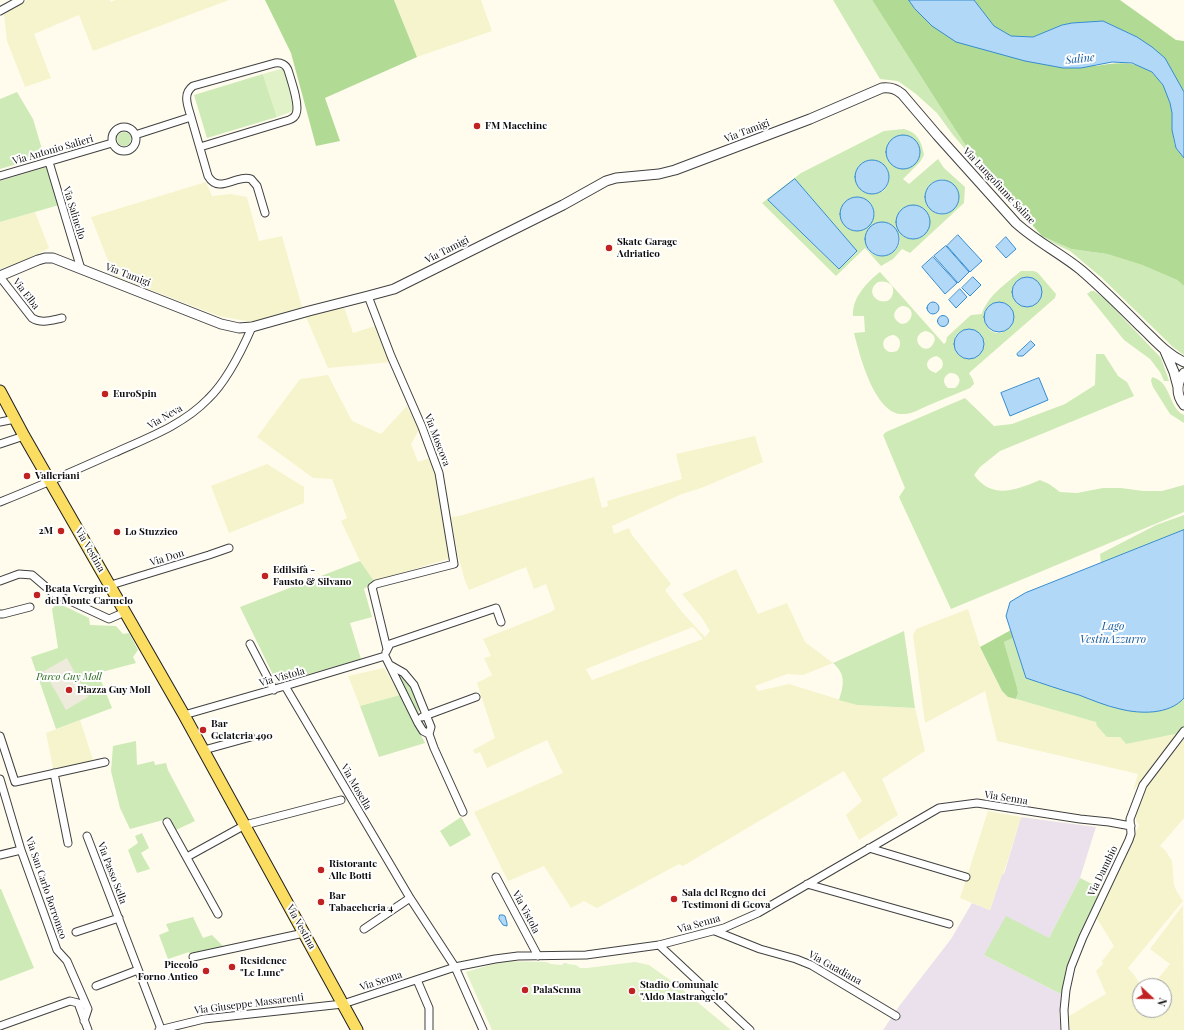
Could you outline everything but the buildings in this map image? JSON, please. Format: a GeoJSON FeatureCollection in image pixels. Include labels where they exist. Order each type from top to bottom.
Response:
{"type":"FeatureCollection","features":[{"type":"Feature","properties":{"kind":"main road","name":"Via Vestina"},"geometry":{"type":"LineString","coordinates":[[0,391],[50,482],[111,585],[204,750],[357,1030]]}},
{"type":"Feature","properties":{"kind":"street"},"geometry":{"type":"LineString","coordinates":[[0,11],[20,0]]}},
{"type":"Feature","properties":{"kind":"street"},"geometry":{"type":"LineString","coordinates":[[200,147],[289,120],[294,117],[298,108],[287,68],[280,63],[274,63],[193,86],[188,90],[186,97],[208,176],[216,184],[243,178],[251,179],[257,186],[265,213]]}},
{"type":"Feature","properties":{"kind":"street","name":"Via Tamigi"},"geometry":{"type":"LineString","coordinates":[[0,276],[38,260],[49,258],[56,259],[221,324],[239,328],[252,327],[394,289],[564,205],[610,179],[659,174],[675,170],[810,119],[882,88],[887,87],[896,89]]}},
{"type":"Feature","properties":{"kind":"street","name":"Via Lungofiume Saline"},"geometry":{"type":"LineString","coordinates":[[896,89],[909,101],[937,135],[1016,223],[1034,238],[1069,260],[1109,295],[1165,351],[1184,362]]}},
{"type":"Feature","properties":{"kind":"street"},"geometry":{"type":"LineString","coordinates":[[135,135],[191,117]]}},
{"type":"Feature","properties":{"kind":"street"},"geometry":{"type":"LineString","coordinates":[[120,128],[130,129],[135,135],[135,142],[129,150],[117,150],[112,143],[112,136],[116,130],[120,128]]}},
{"type":"Feature","properties":{"kind":"street","name":"Via Antonio Salieri"},"geometry":{"type":"LineString","coordinates":[[0,176],[112,143]]}},
{"type":"Feature","properties":{"kind":"street","name":"Via Salinello"},"geometry":{"type":"LineString","coordinates":[[49,162],[81,269]]}},
{"type":"Feature","properties":{"kind":"street","name":"Via Elba"},"geometry":{"type":"LineString","coordinates":[[0,276],[32,318],[43,321],[62,318]]}},
{"type":"Feature","properties":{"kind":"street","name":"Via Moscova"},"geometry":{"type":"LineString","coordinates":[[368,296],[391,356],[422,427],[439,473],[454,564],[376,584],[372,587],[386,653]]}},
{"type":"Feature","properties":{"kind":"street","name":"Via Neva"},"geometry":{"type":"LineString","coordinates":[[0,502],[50,482],[162,431],[195,411],[211,396],[221,383],[236,359],[252,327]]}},
{"type":"Feature","properties":{"kind":"street","name":"Via Lungofiume Saline"},"geometry":{"type":"LineString","coordinates":[[1165,351],[1174,372],[1179,398],[1184,405]]}},
{"type":"Feature","properties":{"kind":"street"},"geometry":{"type":"LineString","coordinates":[[1178,387],[1180,379],[1184,373]]}},
{"type":"Feature","properties":{"kind":"street"},"geometry":{"type":"LineString","coordinates":[[0,422],[15,419]]}},
{"type":"Feature","properties":{"kind":"street"},"geometry":{"type":"LineString","coordinates":[[0,444],[24,436]]}},
{"type":"Feature","properties":{"kind":"street","name":"Via Don"},"geometry":{"type":"LineString","coordinates":[[111,585],[229,548]]}},
{"type":"Feature","properties":{"kind":"street"},"geometry":{"type":"LineString","coordinates":[[0,581],[19,574],[32,575],[53,593],[109,619],[125,612]]}},
{"type":"Feature","properties":{"kind":"street"},"geometry":{"type":"LineString","coordinates":[[0,614],[30,607]]}},
{"type":"Feature","properties":{"kind":"street","name":"Via Vistola"},"geometry":{"type":"LineString","coordinates":[[184,715],[274,690],[386,653],[390,644],[496,608],[501,622]]}},
{"type":"Feature","properties":{"kind":"street"},"geometry":{"type":"LineString","coordinates":[[250,644],[274,690]]}},
{"type":"Feature","properties":{"kind":"street"},"geometry":{"type":"LineString","coordinates":[[386,653],[389,665],[416,719],[423,732],[429,734]]}},
{"type":"Feature","properties":{"kind":"street"},"geometry":{"type":"LineString","coordinates":[[389,665],[404,673],[414,685],[431,727],[429,734],[434,748],[463,812]]}},
{"type":"Feature","properties":{"kind":"street","name":"Via Mosella"},"geometry":{"type":"LineString","coordinates":[[285,686],[410,898],[455,967],[483,1030]]}},
{"type":"Feature","properties":{"kind":"street"},"geometry":{"type":"LineString","coordinates":[[416,719],[476,697]]}},
{"type":"Feature","properties":{"kind":"street","name":"Via Danubio"},"geometry":{"type":"LineString","coordinates":[[1065,1030],[1065,997],[1071,968],[1086,930],[1130,840],[1130,819],[1143,785],[1184,731]]}},
{"type":"Feature","properties":{"kind":"street"},"geometry":{"type":"LineString","coordinates":[[0,736],[15,782],[105,762]]}},
{"type":"Feature","properties":{"kind":"street"},"geometry":{"type":"LineString","coordinates":[[204,750],[251,737]]}},
{"type":"Feature","properties":{"kind":"street"},"geometry":{"type":"LineString","coordinates":[[54,773],[68,843]]}},
{"type":"Feature","properties":{"kind":"street","name":"Via San Carlo Borromeo"},"geometry":{"type":"LineString","coordinates":[[0,779],[2,794],[57,950],[67,961],[88,1009],[84,1021]]}},
{"type":"Feature","properties":{"kind":"street"},"geometry":{"type":"LineString","coordinates":[[187,857],[244,825],[341,800]]}},
{"type":"Feature","properties":{"kind":"street","name":"Via Senna"},"geometry":{"type":"LineString","coordinates":[[343,1004],[455,967],[504,958],[586,955],[659,945],[715,931],[746,919],[939,808],[977,803],[1131,826]]}},
{"type":"Feature","properties":{"kind":"street"},"geometry":{"type":"LineString","coordinates":[[168,822],[218,914]]}},
{"type":"Feature","properties":{"kind":"street","name":"Via Passo Sella"},"geometry":{"type":"LineString","coordinates":[[87,836],[138,970],[163,1029]]}},
{"type":"Feature","properties":{"kind":"street"},"geometry":{"type":"LineString","coordinates":[[869,848],[966,876]]}},
{"type":"Feature","properties":{"kind":"street"},"geometry":{"type":"LineString","coordinates":[[0,856],[21,850]]}},
{"type":"Feature","properties":{"kind":"street","name":"Via Vistola"},"geometry":{"type":"LineString","coordinates":[[496,877],[538,956]]}},
{"type":"Feature","properties":{"kind":"street"},"geometry":{"type":"LineString","coordinates":[[807,884],[949,924]]}},
{"type":"Feature","properties":{"kind":"street"},"geometry":{"type":"LineString","coordinates":[[364,929],[410,898]]}},
{"type":"Feature","properties":{"kind":"street","name":"Via Passo Sella"},"geometry":{"type":"LineString","coordinates":[[76,932],[118,918]]}},
{"type":"Feature","properties":{"kind":"street","name":"Via Guadiana"},"geometry":{"type":"LineString","coordinates":[[715,931],[760,949],[796,959],[811,965],[896,1016]]}},
{"type":"Feature","properties":{"kind":"street"},"geometry":{"type":"LineString","coordinates":[[193,957],[304,933]]}},
{"type":"Feature","properties":{"kind":"street"},"geometry":{"type":"LineString","coordinates":[[659,945],[750,1030]]}},
{"type":"Feature","properties":{"kind":"street"},"geometry":{"type":"LineString","coordinates":[[96,986],[138,970]]}},
{"type":"Feature","properties":{"kind":"street"},"geometry":{"type":"LineString","coordinates":[[417,980],[428,1008],[429,1030]]}},
{"type":"Feature","properties":{"kind":"street"},"geometry":{"type":"LineString","coordinates":[[0,1026],[70,1001],[78,1003],[88,1030]]}},
{"type":"Feature","properties":{"kind":"street","name":"Via Giuseppe Massarenti"},"geometry":{"type":"LineString","coordinates":[[163,1029],[204,1019],[343,1004]]}},
{"type":"Feature","properties":{"kind":"shaded area","name":"Piazza Guy Moll"},"geometry":{"type":"Polygon","coordinates":[[[67,658],[88,697],[66,710],[44,671],[67,658]]]}},
{"type":"Feature","properties":{"kind":"shaded area"},"geometry":{"type":"Polygon","coordinates":[[[1021,817],[1096,827],[1080,878],[1049,938],[984,955],[1061,994],[1059,1015],[1061,1030],[883,1030],[900,1005],[951,939],[972,903],[990,910],[1002,874],[1004,874],[1021,817]]]}},
{"type":"Feature","properties":{"kind":"green space"},"geometry":{"type":"Polygon","coordinates":[[[27,0],[110,0],[111,2],[115,0],[229,0],[93,51],[79,15],[34,34],[51,78],[25,87],[7,41],[4,14],[27,0]]]}},
{"type":"Feature","properties":{"kind":"green space"},"geometry":{"type":"Polygon","coordinates":[[[265,0],[394,0],[417,57],[325,98],[340,141],[316,146],[291,53],[265,0]]]}},
{"type":"Feature","properties":{"kind":"green space"},"geometry":{"type":"Polygon","coordinates":[[[394,0],[481,0],[492,31],[417,57],[394,0]]]}},
{"type":"Feature","properties":{"kind":"green space"},"geometry":{"type":"Polygon","coordinates":[[[833,0],[872,0],[978,164],[953,135],[937,113],[916,94],[898,81],[880,79],[833,0]]]}},
{"type":"Feature","properties":{"kind":"green space"},"geometry":{"type":"Polygon","coordinates":[[[872,0],[909,0],[915,9],[1096,66],[1128,63],[1138,65],[1155,74],[1167,93],[1172,109],[1173,135],[1176,148],[1184,158],[1184,286],[1177,280],[1142,265],[1107,254],[1071,249],[1042,236],[978,164],[872,0]]]}},
{"type":"Feature","properties":{"kind":"green space"},"geometry":{"type":"Polygon","coordinates":[[[974,0],[1120,0],[1176,40],[1184,41],[1184,92],[1164,58],[1137,37],[1103,21],[1062,25],[1033,37],[1011,36],[994,26],[974,0]]]}},
{"type":"Feature","properties":{"kind":"green space"},"geometry":{"type":"Polygon","coordinates":[[[284,68],[296,110],[277,117],[263,74],[284,68]]]}},
{"type":"Feature","properties":{"kind":"green space"},"geometry":{"type":"Polygon","coordinates":[[[263,74],[277,117],[207,138],[194,95],[263,74]]]}},
{"type":"Feature","properties":{"kind":"green space"},"geometry":{"type":"Polygon","coordinates":[[[17,92],[33,119],[44,156],[0,169],[0,99],[17,92]]]}},
{"type":"Feature","properties":{"kind":"green space"},"geometry":{"type":"Polygon","coordinates":[[[909,130],[916,135],[922,146],[924,155],[920,162],[903,179],[909,184],[938,159],[944,168],[965,187],[964,203],[910,253],[902,249],[893,259],[881,266],[865,248],[836,276],[762,203],[801,173],[884,131],[909,130]],[[868,161],[859,167],[882,192],[887,187],[889,181],[887,168],[868,161]],[[943,179],[935,181],[929,186],[925,198],[936,213],[948,213],[954,208],[959,197],[943,179]],[[796,180],[768,200],[839,269],[857,252],[796,180]],[[858,197],[850,199],[844,204],[875,215],[872,205],[858,197]],[[873,225],[867,232],[866,242],[868,250],[874,255],[882,256],[896,250],[899,243],[899,235],[893,226],[873,225]]]}},
{"type":"Feature","properties":{"kind":"green space"},"geometry":{"type":"Polygon","coordinates":[[[121,132],[127,132],[131,136],[131,142],[127,146],[121,146],[117,142],[117,136],[121,132]]]}},
{"type":"Feature","properties":{"kind":"green space"},"geometry":{"type":"Polygon","coordinates":[[[47,167],[59,205],[0,222],[0,181],[47,167]]]}},
{"type":"Feature","properties":{"kind":"green space"},"geometry":{"type":"Polygon","coordinates":[[[206,182],[212,196],[231,194],[247,197],[259,241],[282,236],[302,307],[251,322],[219,316],[114,276],[91,217],[206,182]]]}},
{"type":"Feature","properties":{"kind":"green space"},"geometry":{"type":"Polygon","coordinates":[[[35,212],[49,248],[24,261],[0,269],[0,222],[35,212]]]}},
{"type":"Feature","properties":{"kind":"green space"},"geometry":{"type":"Polygon","coordinates":[[[1042,236],[1071,249],[1107,254],[1142,265],[1177,280],[1184,286],[1184,355],[1173,347],[1101,277],[1070,251],[1042,236]]]}},
{"type":"Feature","properties":{"kind":"green space"},"geometry":{"type":"Polygon","coordinates":[[[1021,271],[1034,271],[1038,273],[1056,294],[1055,298],[969,373],[974,384],[970,388],[910,413],[904,414],[894,412],[885,405],[877,395],[870,382],[864,368],[854,333],[865,332],[864,316],[853,316],[853,309],[857,297],[870,281],[880,272],[944,344],[947,337],[971,315],[982,314],[984,308],[993,296],[1021,271]],[[878,282],[873,287],[872,292],[877,300],[886,301],[890,299],[893,293],[893,287],[887,282],[878,282]],[[902,306],[898,308],[894,314],[895,319],[901,324],[905,323],[911,318],[911,310],[908,307],[902,306]],[[988,306],[986,310],[986,321],[989,329],[993,332],[1003,332],[1011,325],[1013,315],[1011,308],[988,306]],[[963,330],[955,337],[959,355],[965,358],[974,356],[984,347],[984,341],[981,334],[963,330]],[[925,331],[920,334],[918,338],[919,345],[926,349],[930,348],[933,344],[935,337],[930,332],[925,331]],[[894,335],[885,339],[885,349],[892,352],[899,349],[899,340],[894,335]],[[936,356],[929,360],[927,364],[929,370],[932,372],[936,373],[942,368],[943,362],[940,358],[936,356]],[[950,373],[946,376],[944,382],[946,386],[948,388],[955,388],[960,381],[958,376],[950,373]]]}},
{"type":"Feature","properties":{"kind":"green space"},"geometry":{"type":"Polygon","coordinates":[[[1094,291],[1105,299],[1161,358],[1169,381],[1164,381],[1160,372],[1150,359],[1124,340],[1087,294],[1094,291]]]}},
{"type":"Feature","properties":{"kind":"green space"},"geometry":{"type":"Polygon","coordinates":[[[344,307],[353,333],[378,325],[391,362],[328,368],[305,315],[344,307]]]}},
{"type":"Feature","properties":{"kind":"green space"},"geometry":{"type":"Polygon","coordinates":[[[1096,354],[1104,354],[1118,376],[1127,382],[1134,396],[1000,451],[980,467],[974,475],[981,483],[989,488],[1005,491],[1022,487],[1040,480],[1049,484],[1060,492],[1077,493],[1103,488],[1162,491],[1184,485],[1184,512],[951,609],[899,497],[905,488],[883,435],[886,432],[965,398],[994,426],[1012,424],[1065,404],[1095,385],[1096,354]]]}},
{"type":"Feature","properties":{"kind":"green space"},"geometry":{"type":"Polygon","coordinates":[[[328,375],[352,421],[381,434],[407,406],[419,430],[411,444],[418,462],[430,458],[438,479],[451,558],[374,581],[360,561],[341,521],[347,518],[332,479],[313,478],[257,437],[300,379],[328,375]]]}},
{"type":"Feature","properties":{"kind":"green space"},"geometry":{"type":"Polygon","coordinates":[[[1152,377],[1163,384],[1167,389],[1175,407],[1184,415],[1184,423],[1170,414],[1153,387],[1151,381],[1152,377]]]}},
{"type":"Feature","properties":{"kind":"green space"},"geometry":{"type":"Polygon","coordinates":[[[755,436],[763,462],[701,488],[682,494],[612,526],[614,534],[629,528],[632,535],[671,584],[665,590],[682,612],[705,637],[710,631],[702,618],[682,594],[736,569],[758,614],[787,603],[805,642],[833,663],[803,675],[787,674],[755,686],[758,691],[789,684],[857,705],[915,708],[925,751],[882,779],[898,815],[859,840],[846,815],[862,801],[844,771],[683,866],[679,864],[597,908],[584,901],[571,908],[544,866],[508,881],[474,812],[563,773],[547,740],[487,768],[480,752],[475,754],[473,750],[495,738],[477,683],[492,675],[484,658],[491,656],[483,639],[551,612],[555,609],[546,584],[534,589],[526,567],[469,590],[464,578],[457,551],[451,517],[594,477],[602,508],[608,506],[607,501],[682,479],[676,454],[755,436]],[[693,627],[586,669],[592,680],[703,639],[693,627]]]}},
{"type":"Feature","properties":{"kind":"green space"},"geometry":{"type":"Polygon","coordinates":[[[267,464],[304,487],[304,503],[229,533],[211,486],[267,464]]]}},
{"type":"Feature","properties":{"kind":"green space"},"geometry":{"type":"Polygon","coordinates":[[[1184,515],[1184,530],[1101,563],[1100,554],[1156,525],[1184,515]]]}},
{"type":"Feature","properties":{"kind":"green space"},"geometry":{"type":"Polygon","coordinates":[[[360,561],[374,581],[364,589],[372,617],[350,623],[361,659],[277,683],[240,607],[360,561]]]}},
{"type":"Feature","properties":{"kind":"green space","name":"Parco Guy Moll"},"geometry":{"type":"Polygon","coordinates":[[[60,604],[89,618],[90,625],[116,626],[123,634],[129,633],[138,650],[133,657],[136,663],[98,673],[112,708],[56,729],[31,657],[58,648],[52,609],[56,605],[60,604]]]}},
{"type":"Feature","properties":{"kind":"green space"},"geometry":{"type":"Polygon","coordinates":[[[968,609],[980,647],[1002,691],[1008,697],[1097,722],[1120,737],[1126,744],[1177,734],[1133,791],[1138,774],[997,741],[985,691],[925,723],[913,635],[916,629],[968,609]]]}},
{"type":"Feature","properties":{"kind":"green space"},"geometry":{"type":"Polygon","coordinates":[[[1011,630],[1013,638],[1004,642],[1017,687],[1018,693],[1016,699],[1008,697],[1002,691],[980,647],[1011,630]]]}},
{"type":"Feature","properties":{"kind":"green space"},"geometry":{"type":"Polygon","coordinates":[[[904,631],[915,708],[857,705],[839,700],[843,680],[840,671],[833,663],[904,631]]]}},
{"type":"Feature","properties":{"kind":"green space"},"geometry":{"type":"Polygon","coordinates":[[[1013,638],[1026,678],[1182,701],[1184,698],[1184,733],[1126,744],[1120,737],[1107,737],[1097,726],[1096,722],[1016,699],[1018,693],[1017,687],[1004,642],[1013,638]]]}},
{"type":"Feature","properties":{"kind":"green space"},"geometry":{"type":"Polygon","coordinates":[[[384,668],[400,695],[360,706],[348,676],[384,668]]]}},
{"type":"Feature","properties":{"kind":"green space"},"geometry":{"type":"Polygon","coordinates":[[[398,672],[408,679],[418,702],[419,714],[416,714],[398,672]]]}},
{"type":"Feature","properties":{"kind":"green space"},"geometry":{"type":"Polygon","coordinates":[[[400,695],[425,743],[379,757],[360,706],[400,695]]]}},
{"type":"Feature","properties":{"kind":"green space"},"geometry":{"type":"Polygon","coordinates":[[[80,720],[94,763],[54,773],[46,733],[80,720]]]}},
{"type":"Feature","properties":{"kind":"green space"},"geometry":{"type":"Polygon","coordinates":[[[1184,739],[1184,818],[1160,846],[1165,850],[1172,861],[1174,885],[1183,901],[1128,968],[1136,978],[1132,978],[1132,1018],[1172,1018],[1172,978],[1159,978],[1170,964],[1150,949],[1183,905],[1184,1030],[1070,1030],[1069,1016],[1106,994],[1096,971],[1103,964],[1102,961],[1114,946],[1096,917],[1139,825],[1136,821],[1136,814],[1149,782],[1184,739]]]}},
{"type":"Feature","properties":{"kind":"green space"},"geometry":{"type":"Polygon","coordinates":[[[136,741],[137,765],[154,761],[155,765],[166,763],[168,770],[195,821],[174,831],[167,819],[130,829],[120,808],[111,771],[113,746],[136,741]]]}},
{"type":"Feature","properties":{"kind":"green space"},"geometry":{"type":"Polygon","coordinates":[[[988,811],[1021,817],[1003,875],[1002,874],[990,910],[960,898],[988,811]]]}},
{"type":"Feature","properties":{"kind":"green space"},"geometry":{"type":"Polygon","coordinates":[[[461,817],[471,835],[450,847],[440,831],[461,817]]]}},
{"type":"Feature","properties":{"kind":"green space"},"geometry":{"type":"Polygon","coordinates":[[[142,833],[149,848],[141,853],[150,869],[137,873],[128,850],[138,843],[135,836],[142,833]]]}},
{"type":"Feature","properties":{"kind":"green space"},"geometry":{"type":"Polygon","coordinates":[[[1080,878],[1104,890],[1075,950],[1061,994],[984,955],[1006,916],[1049,938],[1080,878]]]}},
{"type":"Feature","properties":{"kind":"green space"},"geometry":{"type":"Polygon","coordinates":[[[0,889],[34,968],[0,981],[0,889]]]}},
{"type":"Feature","properties":{"kind":"green space"},"geometry":{"type":"Polygon","coordinates":[[[193,917],[203,938],[212,935],[225,948],[190,956],[189,952],[168,959],[159,935],[169,931],[166,924],[193,917]]]}},
{"type":"Feature","properties":{"kind":"green space"},"geometry":{"type":"Polygon","coordinates":[[[504,961],[546,962],[562,965],[567,963],[576,965],[580,968],[635,962],[649,965],[677,985],[731,1030],[492,1030],[466,972],[504,961]]]}},
{"type":"Feature","properties":{"kind":"water","name":"Saline"},"geometry":{"type":"Polygon","coordinates":[[[909,0],[974,0],[994,26],[1011,36],[1033,37],[1062,25],[1103,21],[1137,37],[1165,58],[1184,92],[1184,158],[1176,148],[1172,130],[1172,113],[1170,103],[1163,85],[1152,72],[1132,63],[1112,62],[1081,68],[1063,68],[1025,61],[956,42],[932,26],[915,9],[909,0]]]}},
{"type":"Feature","properties":{"kind":"water"},"geometry":{"type":"Polygon","coordinates":[[[906,135],[915,140],[919,145],[919,159],[915,164],[910,168],[900,169],[896,168],[887,159],[886,149],[887,145],[896,136],[906,135]]]}},
{"type":"Feature","properties":{"kind":"water"},"geometry":{"type":"Polygon","coordinates":[[[875,160],[884,165],[888,170],[888,184],[884,189],[879,193],[869,194],[865,193],[856,184],[855,174],[856,170],[865,161],[875,160]]]}},
{"type":"Feature","properties":{"kind":"water"},"geometry":{"type":"Polygon","coordinates":[[[795,179],[857,251],[839,269],[768,200],[795,179]]]}},
{"type":"Feature","properties":{"kind":"water"},"geometry":{"type":"Polygon","coordinates":[[[945,180],[954,185],[958,190],[958,204],[954,209],[949,213],[939,214],[935,213],[926,204],[925,194],[926,190],[935,181],[945,180]]]}},
{"type":"Feature","properties":{"kind":"water"},"geometry":{"type":"Polygon","coordinates":[[[860,197],[869,202],[873,207],[873,221],[869,226],[864,230],[854,231],[850,230],[841,221],[840,211],[841,207],[850,198],[860,197]]]}},
{"type":"Feature","properties":{"kind":"water"},"geometry":{"type":"Polygon","coordinates":[[[916,205],[925,210],[929,215],[929,229],[925,234],[920,238],[910,239],[906,238],[897,229],[896,219],[897,215],[906,206],[916,205]]]}},
{"type":"Feature","properties":{"kind":"water"},"geometry":{"type":"Polygon","coordinates":[[[885,222],[894,227],[898,232],[898,246],[894,251],[889,255],[879,256],[875,255],[866,246],[865,236],[866,232],[875,223],[885,222]]]}},
{"type":"Feature","properties":{"kind":"water"},"geometry":{"type":"Polygon","coordinates":[[[958,235],[982,261],[970,272],[947,246],[958,235]]]}},
{"type":"Feature","properties":{"kind":"water"},"geometry":{"type":"Polygon","coordinates":[[[1006,237],[1016,249],[1006,258],[996,247],[1006,237]]]}},
{"type":"Feature","properties":{"kind":"water"},"geometry":{"type":"Polygon","coordinates":[[[946,246],[969,272],[958,283],[934,256],[946,246]]]}},
{"type":"Feature","properties":{"kind":"water"},"geometry":{"type":"Polygon","coordinates":[[[933,257],[957,283],[945,294],[922,267],[933,257]]]}},
{"type":"Feature","properties":{"kind":"water"},"geometry":{"type":"Polygon","coordinates":[[[973,277],[981,285],[970,296],[962,288],[973,277]]]}},
{"type":"Feature","properties":{"kind":"water"},"geometry":{"type":"Polygon","coordinates":[[[1027,277],[1038,281],[1042,292],[1038,303],[1027,307],[1016,303],[1012,292],[1016,281],[1027,277]]]}},
{"type":"Feature","properties":{"kind":"water"},"geometry":{"type":"Polygon","coordinates":[[[960,289],[967,297],[956,308],[949,300],[960,289]]]}},
{"type":"Feature","properties":{"kind":"water"},"geometry":{"type":"Polygon","coordinates":[[[931,302],[935,302],[939,308],[935,314],[931,314],[927,310],[927,306],[931,302]]]}},
{"type":"Feature","properties":{"kind":"water"},"geometry":{"type":"Polygon","coordinates":[[[999,302],[1010,306],[1014,317],[1010,328],[999,332],[988,328],[984,317],[988,306],[999,302]]]}},
{"type":"Feature","properties":{"kind":"water"},"geometry":{"type":"Polygon","coordinates":[[[943,315],[947,317],[949,321],[947,325],[943,327],[939,325],[937,321],[939,317],[943,315]]]}},
{"type":"Feature","properties":{"kind":"water"},"geometry":{"type":"Polygon","coordinates":[[[969,329],[980,333],[984,344],[980,355],[969,359],[958,355],[954,344],[958,333],[969,329]]]}},
{"type":"Feature","properties":{"kind":"water"},"geometry":{"type":"Polygon","coordinates":[[[1031,341],[1035,345],[1023,356],[1018,356],[1017,354],[1031,341]]]}},
{"type":"Feature","properties":{"kind":"water"},"geometry":{"type":"Polygon","coordinates":[[[1039,378],[1048,400],[1010,416],[1001,393],[1039,378]]]}},
{"type":"Feature","properties":{"kind":"water","name":"Lago VestinAzzurro"},"geometry":{"type":"Polygon","coordinates":[[[1184,530],[1184,698],[1178,704],[1170,708],[1154,712],[1128,711],[1099,703],[1026,678],[1006,616],[1010,602],[1025,593],[1184,530]]]}},
{"type":"Feature","properties":{"kind":"water"},"geometry":{"type":"Polygon","coordinates":[[[500,915],[505,916],[507,926],[503,925],[499,919],[500,915]]]}},
{"type":"Feature","properties":{"kind":"place","name":"FM Macchine"},"geometry":{"type":"Point","coordinates":[477,126]}},
{"type":"Feature","properties":{"kind":"place","name":"Skate Garage Adriatico"},"geometry":{"type":"Point","coordinates":[609,248]}},
{"type":"Feature","properties":{"kind":"place","name":"EuroSpin"},"geometry":{"type":"Point","coordinates":[105,394]}},
{"type":"Feature","properties":{"kind":"place","name":"Valleriani"},"geometry":{"type":"Point","coordinates":[27,476]}},
{"type":"Feature","properties":{"kind":"place","name":"2M"},"geometry":{"type":"Point","coordinates":[61,531]}},
{"type":"Feature","properties":{"kind":"place","name":"Lo Stuzzico"},"geometry":{"type":"Point","coordinates":[117,532]}},
{"type":"Feature","properties":{"kind":"place","name":"Edilsifà - Fausto & Silvano"},"geometry":{"type":"Point","coordinates":[265,576]}},
{"type":"Feature","properties":{"kind":"place","name":"Beata Vergine del Monte Carmelo"},"geometry":{"type":"Point","coordinates":[37,595]}},
{"type":"Feature","properties":{"kind":"place","name":"Piazza Guy Moll"},"geometry":{"type":"Point","coordinates":[69,690]}},
{"type":"Feature","properties":{"kind":"place","name":"Bar Gelateria 490"},"geometry":{"type":"Point","coordinates":[203,730]}},
{"type":"Feature","properties":{"kind":"place","name":"Ristorante Alle Botti"},"geometry":{"type":"Point","coordinates":[321,870]}},
{"type":"Feature","properties":{"kind":"place","name":"Sala del Regno dei Testimoni di Geova"},"geometry":{"type":"Point","coordinates":[674,899]}},
{"type":"Feature","properties":{"kind":"place","name":"Bar Tabaccheria 4"},"geometry":{"type":"Point","coordinates":[321,902]}},
{"type":"Feature","properties":{"kind":"place","name":"Residence \"Le Lune\""},"geometry":{"type":"Point","coordinates":[232,967]}},
{"type":"Feature","properties":{"kind":"place","name":"Piccolo Forno Antico"},"geometry":{"type":"Point","coordinates":[206,971]}},
{"type":"Feature","properties":{"kind":"place","name":"PalaSenna"},"geometry":{"type":"Point","coordinates":[525,990]}},
{"type":"Feature","properties":{"kind":"place","name":"Stadio Comunale \"Aldo Mastrangelo\""},"geometry":{"type":"Point","coordinates":[632,991]}}]}
